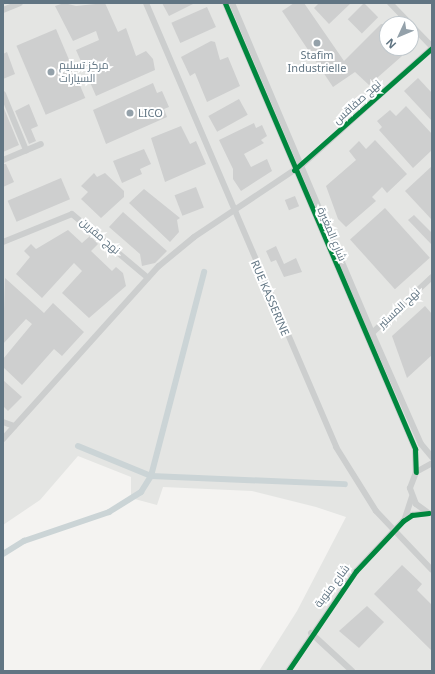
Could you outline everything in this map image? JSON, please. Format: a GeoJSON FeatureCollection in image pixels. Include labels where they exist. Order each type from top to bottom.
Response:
{"type":"FeatureCollection","features":[{"type":"Feature","properties":{"kind":"street"},"geometry":{"type":"LineString","coordinates":[[3,10],[20,3]]}},
{"type":"Feature","properties":{"kind":"street","name":"RUE KASSERINE"},"geometry":{"type":"LineString","coordinates":[[146,3],[234,212],[336,447],[361,489],[392,531],[432,570]]}},
{"type":"Feature","properties":{"kind":"street","name":"شارع المغيرة"},"geometry":{"type":"LineString","coordinates":[[225,3],[365,338],[415,449],[416,472],[411,484],[412,497],[403,521]]}},
{"type":"Feature","properties":{"kind":"street","name":"شارع المغيرة"},"geometry":{"type":"LineString","coordinates":[[232,3],[372,333],[421,444],[432,457]]}},
{"type":"Feature","properties":{"kind":"street"},"geometry":{"type":"LineString","coordinates":[[390,3],[402,16]]}},
{"type":"Feature","properties":{"kind":"street"},"geometry":{"type":"LineString","coordinates":[[419,34],[432,48]]}},
{"type":"Feature","properties":{"kind":"street","name":"نهج صفاقس"},"geometry":{"type":"LineString","coordinates":[[3,439],[148,278],[176,251],[302,165],[432,48]]}},
{"type":"Feature","properties":{"kind":"street"},"geometry":{"type":"LineString","coordinates":[[3,94],[26,150]]}},
{"type":"Feature","properties":{"kind":"street"},"geometry":{"type":"LineString","coordinates":[[3,160],[41,144]]}},
{"type":"Feature","properties":{"kind":"street","name":"نهج مقرين"},"geometry":{"type":"LineString","coordinates":[[3,242],[72,214],[148,278]]}},
{"type":"Feature","properties":{"kind":"street","name":"نهج المستير"},"geometry":{"type":"LineString","coordinates":[[365,338],[432,277]]}},
{"type":"Feature","properties":{"kind":"street"},"geometry":{"type":"LineString","coordinates":[[3,422],[14,426]]}},
{"type":"Feature","properties":{"kind":"street"},"geometry":{"type":"LineString","coordinates":[[416,472],[432,463]]}},
{"type":"Feature","properties":{"kind":"street"},"geometry":{"type":"LineString","coordinates":[[412,497],[430,513]]}},
{"type":"Feature","properties":{"kind":"street"},"geometry":{"type":"LineString","coordinates":[[403,521],[412,515],[430,513]]}},
{"type":"Feature","properties":{"kind":"street","name":"شارع منوبة"},"geometry":{"type":"LineString","coordinates":[[288,671],[311,633],[346,583],[392,531],[403,521]]}},
{"type":"Feature","properties":{"kind":"street"},"geometry":{"type":"LineString","coordinates":[[311,633],[352,671]]}},
{"type":"Feature","properties":{"kind":"shaded area"},"geometry":{"type":"Polygon","coordinates":[[[3,3],[432,3],[432,671],[259,671],[297,611],[346,517],[316,507],[252,491],[163,487],[157,505],[131,498],[131,477],[78,456],[40,500],[3,525],[3,3]]]}},
{"type":"Feature","properties":{"kind":"building"},"geometry":{"type":"Polygon","coordinates":[[[64,3],[76,6],[105,3],[118,32],[126,28],[136,56],[146,51],[153,59],[155,70],[96,96],[76,50],[99,40],[96,31],[73,41],[55,6],[64,3]]]}},
{"type":"Feature","properties":{"kind":"building"},"geometry":{"type":"Polygon","coordinates":[[[162,3],[195,3],[169,16],[162,3]]]}},
{"type":"Feature","properties":{"kind":"building","name":"Stafim Industrielle"},"geometry":{"type":"Polygon","coordinates":[[[294,3],[304,3],[344,61],[379,26],[379,56],[402,56],[369,85],[355,72],[333,87],[282,11],[294,3]]]}},
{"type":"Feature","properties":{"kind":"building"},"geometry":{"type":"Polygon","coordinates":[[[319,3],[351,3],[329,24],[314,8],[319,3]]]}},
{"type":"Feature","properties":{"kind":"building"},"geometry":{"type":"Polygon","coordinates":[[[364,3],[378,17],[362,33],[348,19],[364,3]]]}},
{"type":"Feature","properties":{"kind":"building"},"geometry":{"type":"Polygon","coordinates":[[[207,7],[216,27],[180,43],[171,23],[207,7]]]}},
{"type":"Feature","properties":{"kind":"building","name":"مركز تسليم السيارات"},"geometry":{"type":"Polygon","coordinates":[[[56,29],[85,98],[46,115],[16,46],[56,29]]]}},
{"type":"Feature","properties":{"kind":"building"},"geometry":{"type":"Polygon","coordinates":[[[211,41],[215,42],[220,60],[228,57],[240,86],[207,102],[195,73],[190,76],[181,57],[211,41]]]}},
{"type":"Feature","properties":{"kind":"building"},"geometry":{"type":"Polygon","coordinates":[[[7,52],[15,74],[3,79],[3,54],[7,52]]]}},
{"type":"Feature","properties":{"kind":"building"},"geometry":{"type":"Polygon","coordinates":[[[418,78],[432,93],[432,121],[404,91],[418,78]]]}},
{"type":"Feature","properties":{"kind":"building","name":"LICO"},"geometry":{"type":"Polygon","coordinates":[[[153,83],[157,93],[162,91],[169,107],[164,109],[167,117],[106,144],[93,110],[153,83]]]}},
{"type":"Feature","properties":{"kind":"building"},"geometry":{"type":"Polygon","coordinates":[[[239,99],[248,115],[217,132],[208,116],[239,99]]]}},
{"type":"Feature","properties":{"kind":"building"},"geometry":{"type":"Polygon","coordinates":[[[29,104],[38,126],[31,129],[36,141],[29,144],[15,111],[29,104]]]}},
{"type":"Feature","properties":{"kind":"building"},"geometry":{"type":"Polygon","coordinates":[[[3,106],[19,145],[3,152],[3,106]]]}},
{"type":"Feature","properties":{"kind":"building"},"geometry":{"type":"Polygon","coordinates":[[[406,106],[432,134],[432,150],[413,168],[379,130],[382,127],[377,121],[390,110],[396,116],[406,106]]]}},
{"type":"Feature","properties":{"kind":"building"},"geometry":{"type":"Polygon","coordinates":[[[254,123],[256,128],[262,125],[267,136],[261,140],[264,143],[244,154],[251,167],[267,159],[272,171],[241,191],[233,179],[233,169],[219,140],[254,123]]]}},
{"type":"Feature","properties":{"kind":"building"},"geometry":{"type":"Polygon","coordinates":[[[181,126],[190,144],[196,141],[206,164],[165,182],[151,138],[181,126]]]}},
{"type":"Feature","properties":{"kind":"building"},"geometry":{"type":"Polygon","coordinates":[[[375,140],[407,174],[387,193],[382,187],[372,197],[376,201],[346,227],[338,219],[326,186],[356,160],[349,151],[359,141],[366,149],[375,140]]]}},
{"type":"Feature","properties":{"kind":"building"},"geometry":{"type":"Polygon","coordinates":[[[144,149],[151,164],[140,169],[142,174],[122,183],[113,161],[144,149]]]}},
{"type":"Feature","properties":{"kind":"building"},"geometry":{"type":"Polygon","coordinates":[[[3,164],[6,164],[14,182],[3,187],[3,164]]]}},
{"type":"Feature","properties":{"kind":"building"},"geometry":{"type":"Polygon","coordinates":[[[432,166],[432,220],[405,191],[432,166]]]}},
{"type":"Feature","properties":{"kind":"building"},"geometry":{"type":"Polygon","coordinates":[[[94,173],[97,177],[105,173],[124,191],[124,197],[101,218],[81,199],[88,192],[81,186],[94,173]]]}},
{"type":"Feature","properties":{"kind":"building"},"geometry":{"type":"Polygon","coordinates":[[[61,178],[70,199],[17,222],[8,201],[61,178]]]}},
{"type":"Feature","properties":{"kind":"building"},"geometry":{"type":"Polygon","coordinates":[[[196,187],[204,208],[182,216],[175,195],[196,187]]]}},
{"type":"Feature","properties":{"kind":"building"},"geometry":{"type":"Polygon","coordinates":[[[144,189],[180,218],[177,220],[179,232],[170,242],[129,203],[144,189]]]}},
{"type":"Feature","properties":{"kind":"building"},"geometry":{"type":"Polygon","coordinates":[[[295,196],[299,206],[289,210],[285,200],[295,196]]]}},
{"type":"Feature","properties":{"kind":"building"},"geometry":{"type":"Polygon","coordinates":[[[385,208],[430,258],[395,289],[350,239],[385,208]]]}},
{"type":"Feature","properties":{"kind":"building"},"geometry":{"type":"Polygon","coordinates":[[[123,212],[167,251],[155,263],[142,266],[140,254],[109,227],[123,212]]]}},
{"type":"Feature","properties":{"kind":"building"},"geometry":{"type":"Polygon","coordinates":[[[414,215],[432,233],[432,245],[408,220],[414,215]]]}},
{"type":"Feature","properties":{"kind":"building"},"geometry":{"type":"Polygon","coordinates":[[[68,230],[82,243],[90,236],[98,244],[91,251],[112,271],[116,267],[123,273],[126,286],[89,318],[62,293],[82,271],[74,263],[42,298],[16,274],[30,257],[24,251],[31,244],[36,249],[68,230]]]}},
{"type":"Feature","properties":{"kind":"building"},"geometry":{"type":"Polygon","coordinates":[[[276,246],[284,264],[296,258],[302,272],[284,277],[276,260],[271,262],[266,251],[276,246]]]}},
{"type":"Feature","properties":{"kind":"building"},"geometry":{"type":"Polygon","coordinates":[[[5,278],[44,313],[53,303],[84,332],[62,356],[54,349],[22,385],[3,367],[3,359],[32,324],[26,319],[3,344],[5,278]]]}},
{"type":"Feature","properties":{"kind":"building"},"geometry":{"type":"Polygon","coordinates":[[[425,306],[432,314],[432,355],[407,378],[392,336],[425,306]]]}},
{"type":"Feature","properties":{"kind":"building"},"geometry":{"type":"Polygon","coordinates":[[[3,380],[22,397],[8,411],[3,406],[3,380]]]}},
{"type":"Feature","properties":{"kind":"building"},"geometry":{"type":"Polygon","coordinates":[[[402,565],[422,584],[417,590],[432,605],[432,651],[374,594],[402,565]]]}},
{"type":"Feature","properties":{"kind":"building"},"geometry":{"type":"Polygon","coordinates":[[[367,606],[384,622],[359,648],[339,631],[367,606]]]}},
{"type":"Feature","properties":{"kind":"waterway"},"geometry":{"type":"LineString","coordinates":[[3,554],[24,541],[109,512],[141,492],[151,476],[204,272]]}},
{"type":"Feature","properties":{"kind":"waterway"},"geometry":{"type":"LineString","coordinates":[[78,446],[151,476],[345,484]]}},
{"type":"Feature","properties":{"kind":"cycle path"},"geometry":{"type":"LineString","coordinates":[[225,3],[415,449],[416,472]]}},
{"type":"Feature","properties":{"kind":"cycle path"},"geometry":{"type":"LineString","coordinates":[[294,170],[432,48]]}},
{"type":"Feature","properties":{"kind":"cycle path"},"geometry":{"type":"LineString","coordinates":[[288,671],[356,571],[403,521],[412,515],[429,513]]}},
{"type":"Feature","properties":{"kind":"place","name":"Stafim Industrielle"},"geometry":{"type":"Point","coordinates":[317,43]}},
{"type":"Feature","properties":{"kind":"place","name":"مركز تسليم السيارات"},"geometry":{"type":"Point","coordinates":[51,72]}},
{"type":"Feature","properties":{"kind":"place","name":"LICO"},"geometry":{"type":"Point","coordinates":[130,113]}}]}
